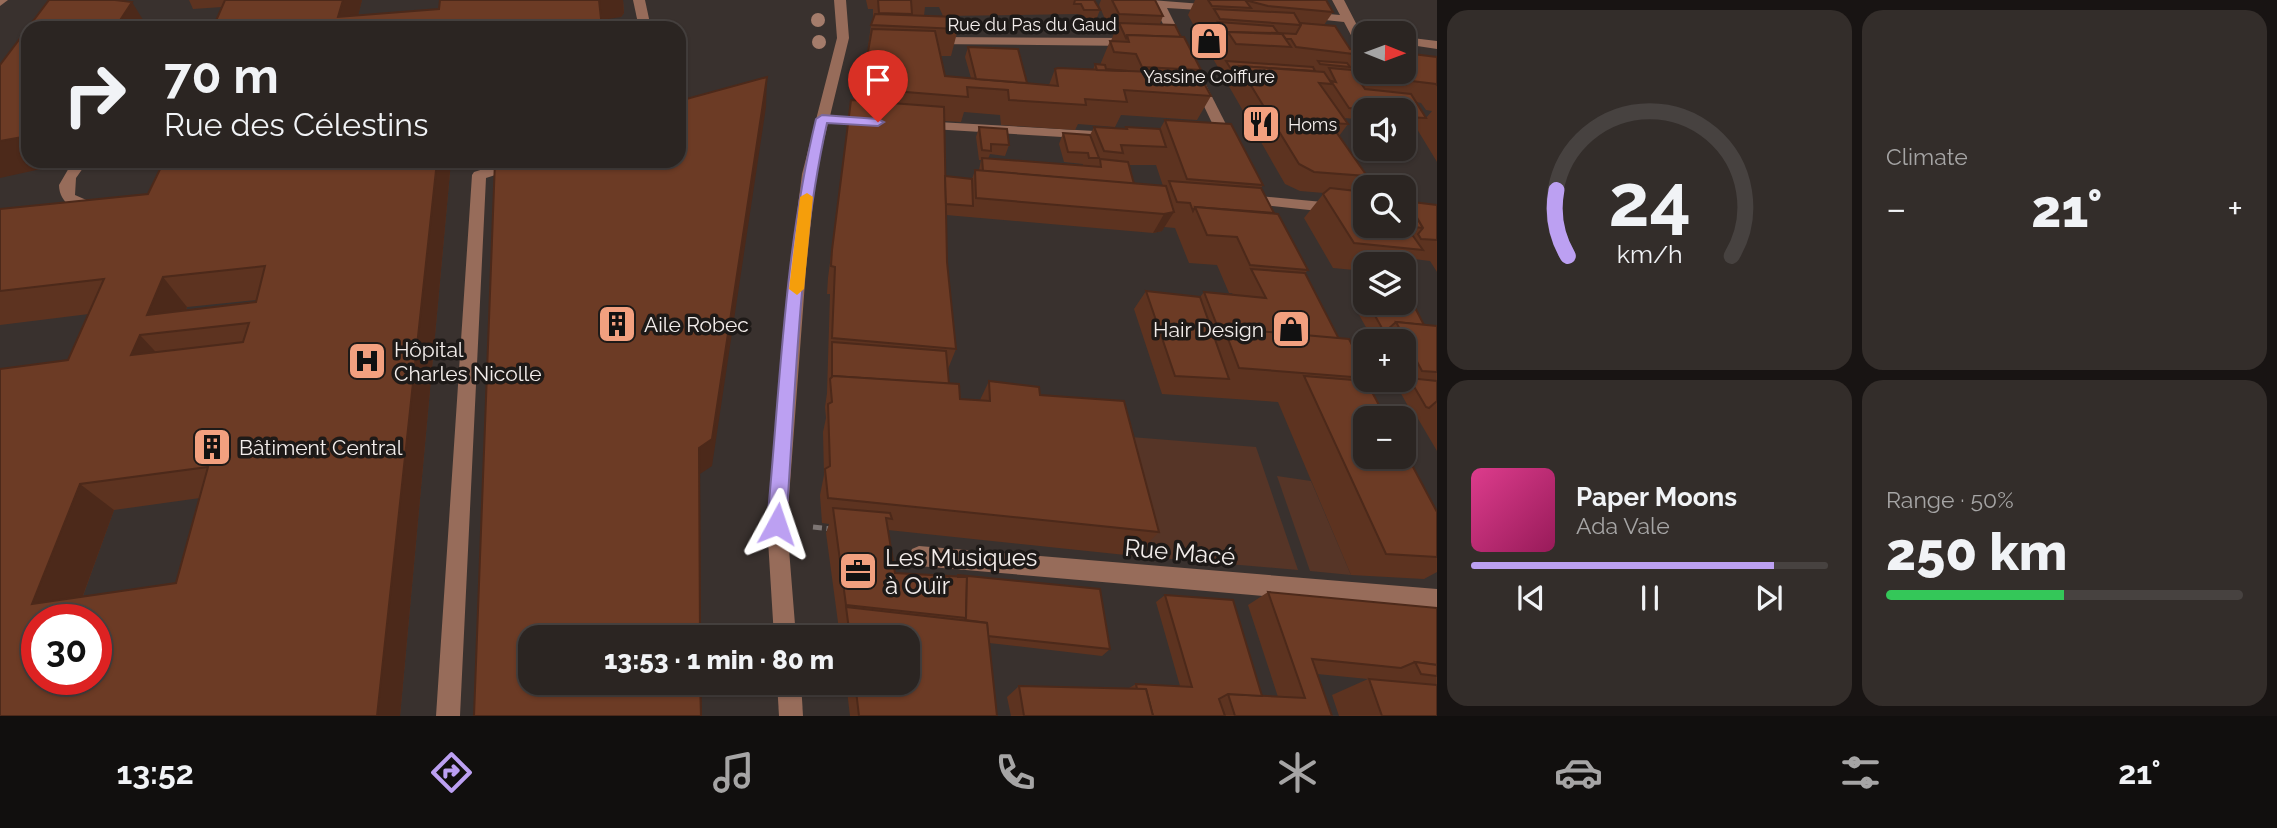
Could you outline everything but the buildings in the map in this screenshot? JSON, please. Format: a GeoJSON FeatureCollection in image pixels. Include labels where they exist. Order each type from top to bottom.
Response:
{"type":"FeatureCollection","features":[{"type":"Feature","properties":{"kind":"street"},"geometry":{"type":"LineString","coordinates":[[639,0],[644,21]]}},
{"type":"Feature","properties":{"kind":"street"},"geometry":{"type":"LineString","coordinates":[[784,625],[777,524],[798,269],[809,174],[843,38],[840,0]]}},
{"type":"Feature","properties":{"kind":"street"},"geometry":{"type":"LineString","coordinates":[[1338,0],[1353,28]]}},
{"type":"Feature","properties":{"kind":"street"},"geometry":{"type":"LineString","coordinates":[[1213,142],[1232,149],[1179,51],[1158,2],[1224,9]]}},
{"type":"Feature","properties":{"kind":"street"},"geometry":{"type":"LineString","coordinates":[[1289,14],[1348,19]]}},
{"type":"Feature","properties":{"kind":"street","name":"Rue du Pas du Gaud"},"geometry":{"type":"LineString","coordinates":[[919,40],[1142,42]]}},
{"type":"Feature","properties":{"kind":"street"},"geometry":{"type":"LineString","coordinates":[[1416,42],[1437,45]]}},
{"type":"Feature","properties":{"kind":"street"},"geometry":{"type":"LineString","coordinates":[[822,119],[1129,137]]}},
{"type":"Feature","properties":{"kind":"street"},"geometry":{"type":"LineString","coordinates":[[75,168],[65,186],[68,197],[78,206]]}},
{"type":"Feature","properties":{"kind":"street"},"geometry":{"type":"LineString","coordinates":[[448,716],[479,175],[502,168]]}},
{"type":"Feature","properties":{"kind":"street"},"geometry":{"type":"LineString","coordinates":[[1260,201],[1353,210]]}},
{"type":"Feature","properties":{"kind":"street"},"geometry":{"type":"LineString","coordinates":[[52,209],[78,206],[93,210],[114,210]]}},
{"type":"Feature","properties":{"kind":"street","name":"Rue Macé"},"geometry":{"type":"LineString","coordinates":[[919,556],[1437,600]]}},
{"type":"Feature","properties":{"kind":"street"},"geometry":{"type":"LineString","coordinates":[[790,695],[791,716]]}},
{"type":"Feature","properties":{"kind":"path"},"geometry":{"type":"LineString","coordinates":[[777,524],[842,529]]}},
{"type":"Feature","properties":{"kind":"shaded area"},"geometry":{"type":"Polygon","coordinates":[[[1106,435],[1256,447],[1298,570],[1135,556],[1106,435]]]}},
{"type":"Feature","properties":{"kind":"shaded area"},"geometry":{"type":"Polygon","coordinates":[[[1277,476],[1311,481],[1351,575],[1310,571],[1277,476]]]}},
{"type":"Feature","properties":{"kind":"slow traffic"},"geometry":{"type":"LineString","coordinates":[[797,289],[807,197]]}},
{"type":"Feature","properties":{"kind":"place","name":"Yassine Coiffure"},"geometry":{"type":"Point","coordinates":[1209,41]}},
{"type":"Feature","properties":{"kind":"place","name":"Homs"},"geometry":{"type":"Point","coordinates":[1261,124]}},
{"type":"Feature","properties":{"kind":"place","name":"Aile Robec"},"geometry":{"type":"Point","coordinates":[617,324]}},
{"type":"Feature","properties":{"kind":"place","name":"Hair Design"},"geometry":{"type":"Point","coordinates":[1291,329]}},
{"type":"Feature","properties":{"kind":"place","name":"Hôpital Charles Nicolle"},"geometry":{"type":"Point","coordinates":[367,361]}},
{"type":"Feature","properties":{"kind":"place","name":"Bâtiment Central"},"geometry":{"type":"Point","coordinates":[212,447]}},
{"type":"Feature","properties":{"kind":"place","name":"Les Musiques à Ouïr"},"geometry":{"type":"Point","coordinates":[858,571]}},
{"type":"Feature","properties":{"kind":"route"},"geometry":{"type":"LineString","coordinates":[[777,524],[798,269],[809,174],[822,119],[878,122]]}}]}
